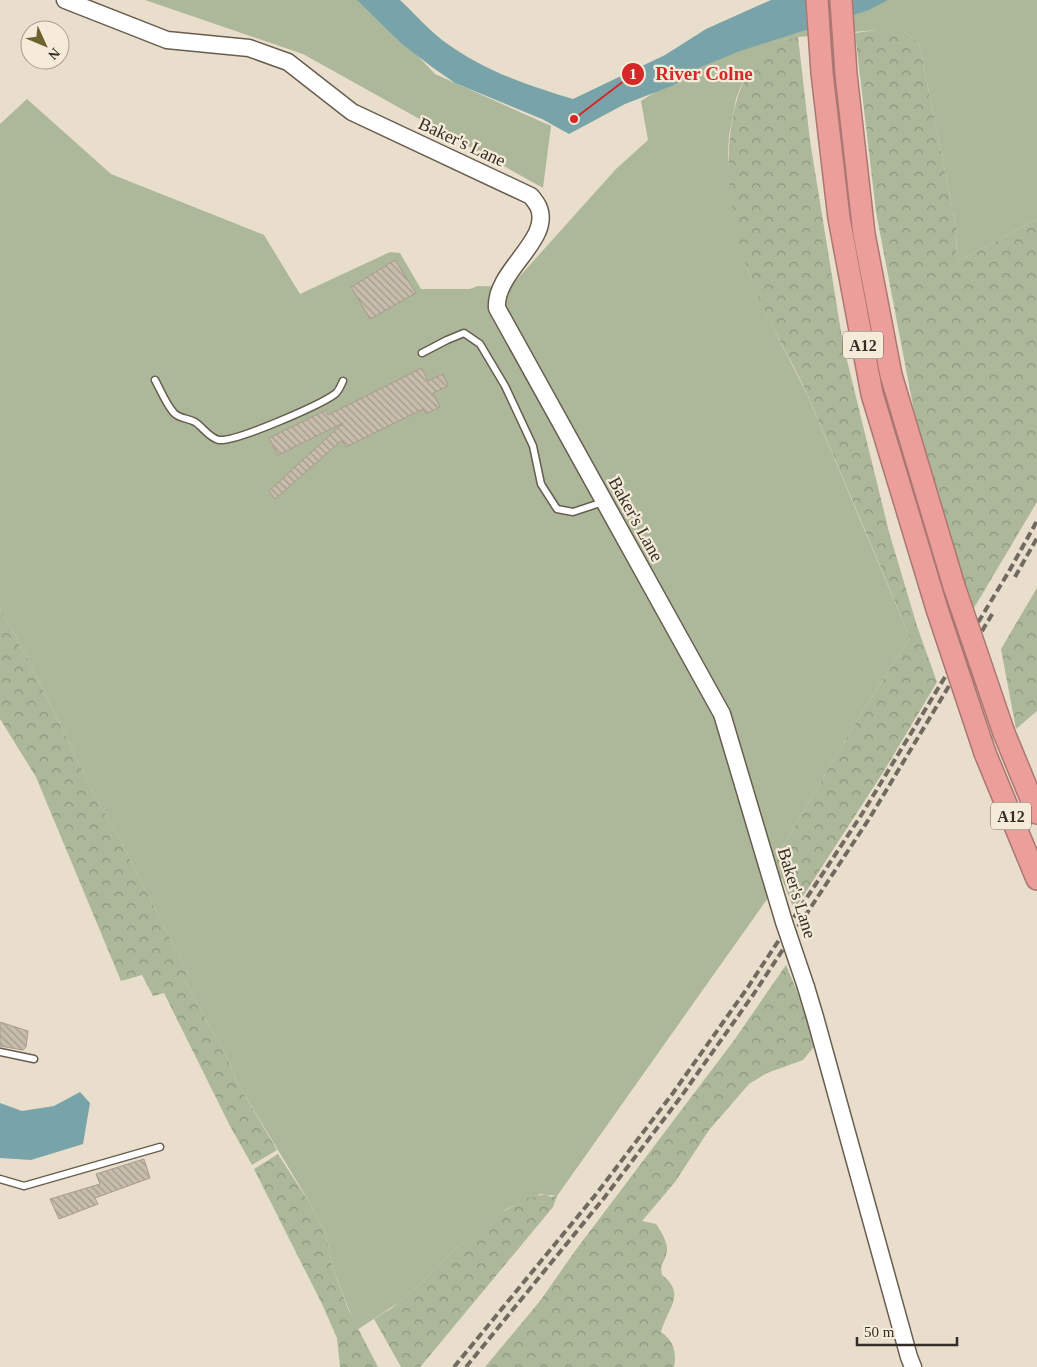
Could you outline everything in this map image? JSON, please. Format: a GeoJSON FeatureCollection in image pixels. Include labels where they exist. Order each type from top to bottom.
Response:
{"type":"FeatureCollection","features":[{"type":"Feature","properties":{"kind":"highway","name":"A12"},"geometry":{"type":"LineString","coordinates":[[817,0],[822,73],[839,218],[872,394],[937,609],[985,753],[1037,879]]}},
{"type":"Feature","properties":{"kind":"highway","name":"A12"},"geometry":{"type":"LineString","coordinates":[[841,0],[846,74],[864,234],[892,376],[954,586],[1004,733],[1037,812]]}},
{"type":"Feature","properties":{"kind":"street","name":"Baker's Lane"},"geometry":{"type":"LineString","coordinates":[[65,0],[166,40],[249,48],[288,62],[352,112],[531,196],[538,206],[541,219],[539,232],[500,287],[496,298],[497,308],[722,714],[784,922],[816,1017],[913,1367]]}},
{"type":"Feature","properties":{"kind":"lane"},"geometry":{"type":"LineString","coordinates":[[422,353],[464,333],[480,344],[504,386],[533,446],[541,484],[557,509],[573,512],[603,502]]}},
{"type":"Feature","properties":{"kind":"lane"},"geometry":{"type":"LineString","coordinates":[[155,380],[174,413],[181,418],[197,423],[208,435],[220,440],[245,435],[317,404],[338,392],[343,381]]}},
{"type":"Feature","properties":{"kind":"lane"},"geometry":{"type":"LineString","coordinates":[[0,1052],[34,1059]]}},
{"type":"Feature","properties":{"kind":"lane"},"geometry":{"type":"LineString","coordinates":[[0,1179],[24,1186],[160,1147]]}},
{"type":"Feature","properties":{"kind":"green space"},"geometry":{"type":"Polygon","coordinates":[[[145,0],[365,0],[435,74],[551,126],[543,188],[303,54],[145,0]]]}},
{"type":"Feature","properties":{"kind":"green space"},"geometry":{"type":"Polygon","coordinates":[[[823,0],[1037,0],[1037,219],[957,262],[956,226],[919,43],[902,30],[876,30],[798,37],[773,42],[772,51],[742,84],[736,99],[729,136],[730,186],[734,218],[748,271],[765,312],[808,396],[910,638],[859,717],[775,860],[782,878],[557,1196],[541,1194],[507,1209],[461,1244],[398,1303],[357,1330],[333,1269],[326,1235],[311,1205],[237,1082],[229,1062],[183,977],[190,977],[120,840],[94,794],[27,657],[20,648],[18,640],[0,609],[0,124],[27,99],[111,174],[264,235],[300,294],[390,252],[400,253],[421,289],[470,289],[478,286],[510,287],[616,169],[648,140],[641,101],[750,31],[823,0]]]}},
{"type":"Feature","properties":{"kind":"green space"},"geometry":{"type":"Polygon","coordinates":[[[876,30],[902,30],[919,43],[956,226],[957,262],[1037,219],[1037,502],[974,608],[958,567],[914,411],[876,212],[855,33],[876,30]]]}},
{"type":"Feature","properties":{"kind":"green space"},"geometry":{"type":"Polygon","coordinates":[[[798,37],[810,141],[843,344],[889,532],[917,626],[937,682],[884,771],[794,910],[775,860],[859,717],[910,638],[809,398],[756,291],[739,242],[734,217],[730,192],[729,141],[733,116],[741,87],[756,64],[772,51],[772,42],[798,37]]]}},
{"type":"Feature","properties":{"kind":"green space"},"geometry":{"type":"Polygon","coordinates":[[[1037,588],[1037,711],[1016,729],[1001,649],[1037,588]]]}},
{"type":"Feature","properties":{"kind":"green space"},"geometry":{"type":"Polygon","coordinates":[[[0,609],[18,640],[20,648],[27,657],[94,794],[120,840],[190,977],[183,977],[229,1062],[237,1082],[277,1150],[252,1165],[230,1126],[164,993],[153,996],[142,975],[121,981],[36,777],[0,719],[0,609]]]}},
{"type":"Feature","properties":{"kind":"green space"},"geometry":{"type":"Polygon","coordinates":[[[786,965],[818,1042],[803,1060],[767,1073],[749,1084],[709,1130],[675,1182],[642,1221],[656,1224],[663,1235],[667,1247],[662,1266],[662,1275],[669,1282],[674,1295],[661,1332],[669,1339],[673,1347],[675,1356],[674,1367],[485,1367],[540,1301],[575,1251],[735,1039],[786,965]]]}},
{"type":"Feature","properties":{"kind":"green space"},"geometry":{"type":"Polygon","coordinates":[[[278,1154],[311,1205],[326,1235],[333,1269],[349,1311],[378,1367],[340,1367],[337,1338],[322,1304],[254,1169],[278,1154]]]}},
{"type":"Feature","properties":{"kind":"green space"},"geometry":{"type":"Polygon","coordinates":[[[546,1194],[551,1197],[557,1196],[553,1207],[421,1366],[401,1367],[374,1319],[392,1308],[461,1244],[501,1213],[528,1198],[546,1194]]]}},
{"type":"Feature","properties":{"kind":"water"},"geometry":{"type":"Polygon","coordinates":[[[357,0],[400,0],[431,31],[457,51],[505,76],[573,99],[665,55],[706,29],[771,0],[888,0],[869,10],[740,51],[701,67],[674,85],[625,104],[569,134],[542,119],[455,83],[402,44],[357,0]]]}},
{"type":"Feature","properties":{"kind":"water"},"geometry":{"type":"Polygon","coordinates":[[[80,1092],[90,1103],[83,1144],[31,1160],[0,1158],[0,1103],[22,1111],[54,1106],[80,1092]]]}},
{"type":"Feature","properties":{"kind":"building"},"geometry":{"type":"Polygon","coordinates":[[[395,260],[416,293],[370,319],[351,287],[395,260]]]}},
{"type":"Feature","properties":{"kind":"building"},"geometry":{"type":"Polygon","coordinates":[[[422,368],[428,381],[443,374],[448,386],[433,393],[440,407],[426,414],[423,409],[346,447],[342,440],[275,499],[269,491],[343,423],[278,455],[269,438],[326,410],[328,415],[422,368]]]}},
{"type":"Feature","properties":{"kind":"building"},"geometry":{"type":"Polygon","coordinates":[[[0,1022],[28,1031],[26,1047],[23,1050],[0,1046],[0,1022]]]}},
{"type":"Feature","properties":{"kind":"building"},"geometry":{"type":"Polygon","coordinates":[[[144,1159],[150,1178],[95,1198],[98,1204],[59,1219],[50,1199],[100,1184],[96,1174],[144,1159]]]}},
{"type":"Feature","properties":{"kind":"railway"},"geometry":{"type":"LineString","coordinates":[[454,1367],[597,1193],[673,1093],[746,990],[862,814],[1008,573],[1037,521]]}},
{"type":"Feature","properties":{"kind":"railway"},"geometry":{"type":"LineString","coordinates":[[1015,577],[1037,538]]}},
{"type":"Feature","properties":{"kind":"railway"},"geometry":{"type":"LineString","coordinates":[[466,1367],[604,1198],[680,1098],[753,995],[869,819],[994,611]]}},
{"type":"Feature","properties":{"kind":"place","name":"River Colne"},"geometry":{"type":"Point","coordinates":[574,119]}}]}
